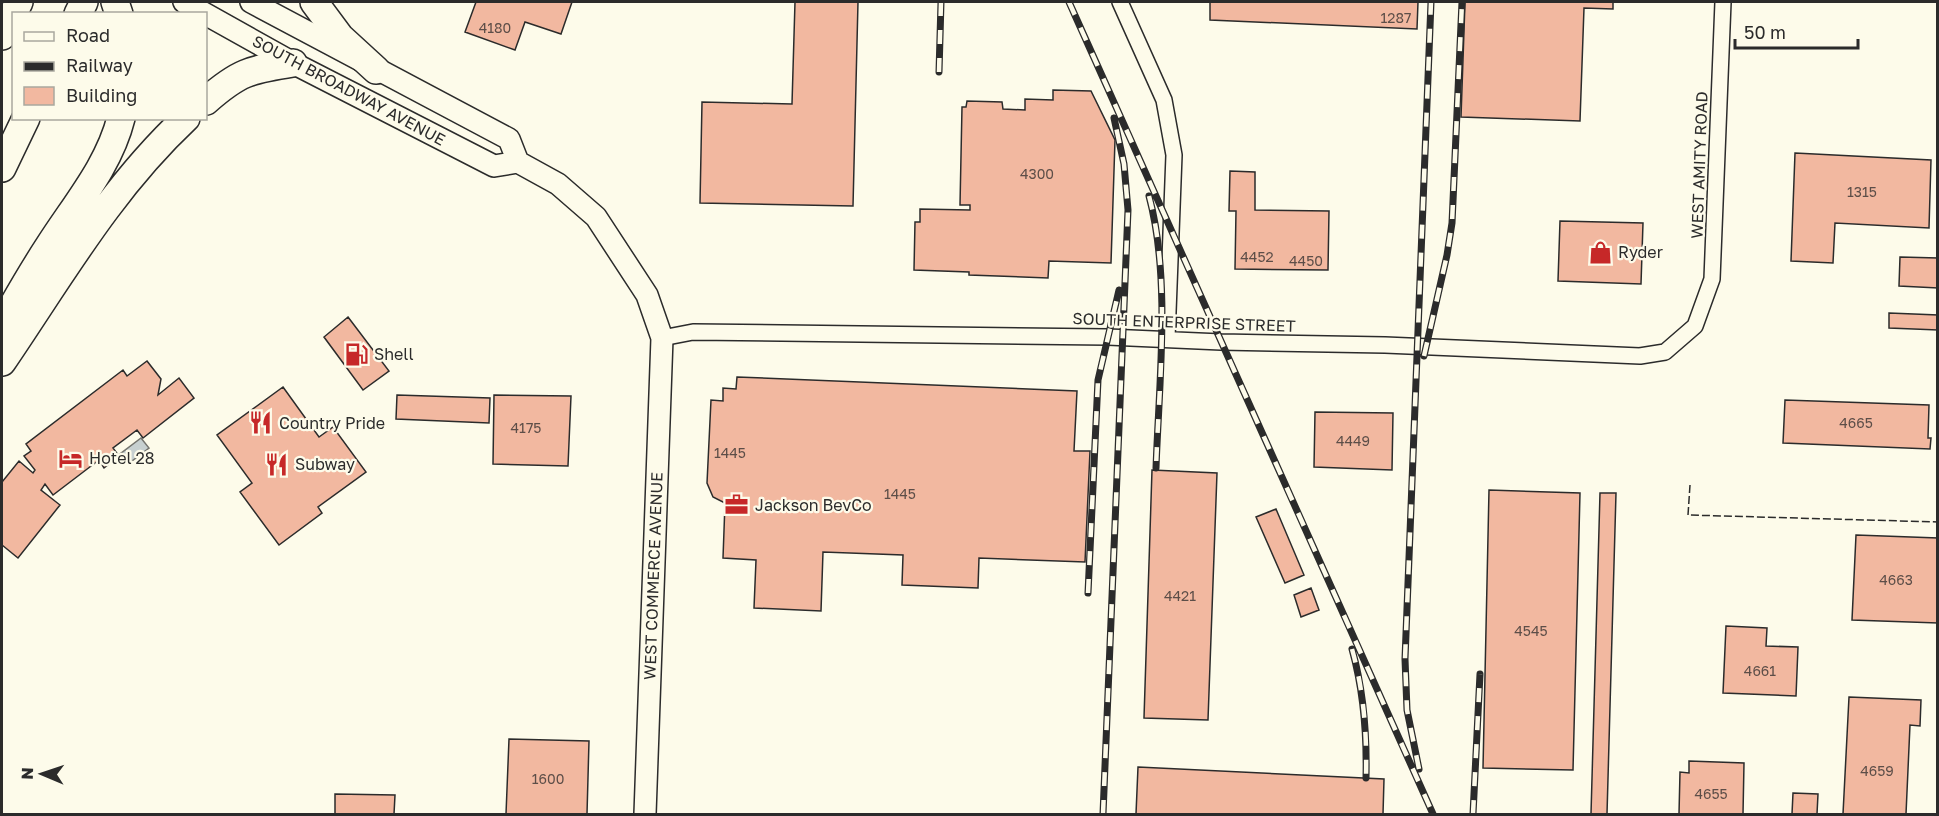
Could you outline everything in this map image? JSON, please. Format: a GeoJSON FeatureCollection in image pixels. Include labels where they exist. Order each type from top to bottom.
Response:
{"type":"FeatureCollection","features":[{"type":"Feature","properties":{"kind":"highway"},"geometry":{"type":"LineString","coordinates":[[314,2],[340,37],[376,70]]}},
{"type":"Feature","properties":{"kind":"highway"},"geometry":{"type":"LineString","coordinates":[[2,36],[12,16]]}},
{"type":"Feature","properties":{"kind":"highway"},"geometry":{"type":"LineString","coordinates":[[207,100],[228,82],[242,74],[259,68],[293,63]]}},
{"type":"Feature","properties":{"kind":"highway"},"geometry":{"type":"LineString","coordinates":[[2,168],[25,120]]}},
{"type":"Feature","properties":{"kind":"highway"},"geometry":{"type":"LineString","coordinates":[[2,325],[49,246],[94,179],[110,149],[120,120]]}},
{"type":"Feature","properties":{"kind":"highway"},"geometry":{"type":"LineString","coordinates":[[2,362],[100,214],[184,120]]}},
{"type":"Feature","properties":{"kind":"street","name":"SOUTH BROADWAY AVENUE"},"geometry":{"type":"LineString","coordinates":[[184,2],[202,12]]}},
{"type":"Feature","properties":{"kind":"street","name":"SOUTH BROADWAY AVENUE"},"geometry":{"type":"LineString","coordinates":[[207,15],[293,63],[494,166],[518,162],[509,140],[251,2]]}},
{"type":"Feature","properties":{"kind":"street"},"geometry":{"type":"LineString","coordinates":[[1120,2],[1164,100],[1174,155],[1167,338]]}},
{"type":"Feature","properties":{"kind":"street","name":"WEST AMITY ROAD"},"geometry":{"type":"LineString","coordinates":[[1695,326],[1712,279],[1723,2]]}},
{"type":"Feature","properties":{"kind":"street"},"geometry":{"type":"LineString","coordinates":[[518,162],[558,184],[596,217],[647,295],[662,338]]}},
{"type":"Feature","properties":{"kind":"street","name":"SOUTH ENTERPRISE STREET"},"geometry":{"type":"LineString","coordinates":[[662,338],[705,332],[1167,338],[1221,342],[1463,348],[1640,356],[1665,352],[1695,326]]}},
{"type":"Feature","properties":{"kind":"street","name":"WEST COMMERCE AVENUE"},"geometry":{"type":"LineString","coordinates":[[645,814],[662,338]]}},
{"type":"Feature","properties":{"kind":"shaded area"},"geometry":{"type":"Polygon","coordinates":[[[141,438],[149,448],[128,464],[120,454],[141,438]]]}},
{"type":"Feature","properties":{"kind":"building"},"geometry":{"type":"Polygon","coordinates":[[[476,2],[572,2],[561,34],[525,22],[515,50],[465,32],[476,2]]]}},
{"type":"Feature","properties":{"kind":"building"},"geometry":{"type":"Polygon","coordinates":[[[795,2],[858,2],[853,206],[700,203],[702,102],[792,104],[795,2]]]}},
{"type":"Feature","properties":{"kind":"building"},"geometry":{"type":"Polygon","coordinates":[[[1210,2],[1418,2],[1417,29],[1210,20],[1210,2]]]}},
{"type":"Feature","properties":{"kind":"building"},"geometry":{"type":"Polygon","coordinates":[[[1465,2],[1613,2],[1613,9],[1584,8],[1580,121],[1461,117],[1465,2]]]}},
{"type":"Feature","properties":{"kind":"building"},"geometry":{"type":"Polygon","coordinates":[[[1053,90],[1091,91],[1115,140],[1111,263],[1049,261],[1048,278],[914,270],[915,222],[920,222],[920,209],[970,210],[970,205],[960,205],[962,107],[966,107],[967,101],[1002,102],[1003,109],[1025,110],[1025,99],[1053,100],[1053,90]]]}},
{"type":"Feature","properties":{"kind":"building"},"geometry":{"type":"Polygon","coordinates":[[[1795,153],[1931,160],[1929,228],[1835,223],[1833,263],[1791,261],[1795,153]]]}},
{"type":"Feature","properties":{"kind":"building"},"geometry":{"type":"Polygon","coordinates":[[[1230,171],[1255,172],[1255,210],[1329,211],[1328,270],[1235,269],[1236,211],[1229,211],[1230,171]]]}},
{"type":"Feature","properties":{"kind":"building","name":"Ryder"},"geometry":{"type":"Polygon","coordinates":[[[1560,221],[1643,223],[1641,284],[1558,281],[1560,221]]]}},
{"type":"Feature","properties":{"kind":"building"},"geometry":{"type":"Polygon","coordinates":[[[1900,257],[1938,258],[1938,288],[1899,286],[1900,257]]]}},
{"type":"Feature","properties":{"kind":"building"},"geometry":{"type":"Polygon","coordinates":[[[1889,313],[1938,315],[1938,330],[1889,328],[1889,313]]]}},
{"type":"Feature","properties":{"kind":"building","name":"Shell"},"geometry":{"type":"Polygon","coordinates":[[[348,317],[389,371],[363,390],[324,337],[348,317]]]}},
{"type":"Feature","properties":{"kind":"building","name":"Hotel 28"},"geometry":{"type":"Polygon","coordinates":[[[147,361],[161,379],[158,395],[179,378],[194,398],[143,438],[137,430],[113,448],[119,456],[104,468],[99,460],[53,495],[45,484],[41,490],[60,505],[18,558],[2,545],[2,482],[19,461],[33,473],[35,470],[24,456],[31,451],[26,444],[123,370],[127,376],[147,361]]]}},
{"type":"Feature","properties":{"kind":"building"},"geometry":{"type":"Polygon","coordinates":[[[737,377],[1077,391],[1074,451],[1090,451],[1085,562],[979,558],[978,588],[902,585],[903,555],[823,552],[821,611],[754,608],[756,560],[723,558],[725,503],[713,497],[707,483],[711,400],[723,401],[723,388],[736,389],[737,377]]]}},
{"type":"Feature","properties":{"kind":"building"},"geometry":{"type":"Polygon","coordinates":[[[283,387],[319,437],[333,427],[366,472],[318,507],[322,513],[279,545],[240,492],[252,483],[217,435],[283,387]]]}},
{"type":"Feature","properties":{"kind":"building"},"geometry":{"type":"Polygon","coordinates":[[[397,395],[490,398],[489,423],[396,419],[397,395]]]}},
{"type":"Feature","properties":{"kind":"building"},"geometry":{"type":"Polygon","coordinates":[[[494,395],[571,396],[568,466],[493,464],[494,395]]]}},
{"type":"Feature","properties":{"kind":"building"},"geometry":{"type":"Polygon","coordinates":[[[1785,400],[1929,405],[1930,449],[1783,443],[1785,400]]]}},
{"type":"Feature","properties":{"kind":"building"},"geometry":{"type":"Polygon","coordinates":[[[1315,412],[1393,413],[1392,470],[1314,467],[1315,412]]]}},
{"type":"Feature","properties":{"kind":"building"},"geometry":{"type":"Polygon","coordinates":[[[1152,470],[1217,473],[1208,720],[1144,718],[1152,470]]]}},
{"type":"Feature","properties":{"kind":"building"},"geometry":{"type":"Polygon","coordinates":[[[1489,490],[1580,493],[1573,770],[1483,768],[1489,490]]]}},
{"type":"Feature","properties":{"kind":"building"},"geometry":{"type":"Polygon","coordinates":[[[1600,493],[1616,493],[1607,814],[1591,814],[1600,493]]]}},
{"type":"Feature","properties":{"kind":"building"},"geometry":{"type":"Polygon","coordinates":[[[1276,509],[1304,575],[1285,583],[1256,517],[1276,509]]]}},
{"type":"Feature","properties":{"kind":"building"},"geometry":{"type":"Polygon","coordinates":[[[1856,535],[1938,538],[1938,623],[1852,620],[1856,535]]]}},
{"type":"Feature","properties":{"kind":"building"},"geometry":{"type":"Polygon","coordinates":[[[1311,588],[1319,610],[1301,617],[1294,595],[1311,588]]]}},
{"type":"Feature","properties":{"kind":"building"},"geometry":{"type":"Polygon","coordinates":[[[1726,626],[1767,628],[1766,646],[1798,647],[1796,696],[1723,693],[1726,626]]]}},
{"type":"Feature","properties":{"kind":"building"},"geometry":{"type":"Polygon","coordinates":[[[1849,697],[1921,700],[1920,726],[1910,725],[1906,814],[1843,814],[1849,697]]]}},
{"type":"Feature","properties":{"kind":"building"},"geometry":{"type":"Polygon","coordinates":[[[509,739],[589,741],[587,814],[506,814],[509,739]]]}},
{"type":"Feature","properties":{"kind":"building"},"geometry":{"type":"Polygon","coordinates":[[[1689,761],[1744,763],[1743,814],[1679,814],[1680,772],[1689,773],[1689,761]]]}},
{"type":"Feature","properties":{"kind":"building"},"geometry":{"type":"Polygon","coordinates":[[[1138,767],[1384,779],[1383,814],[1136,814],[1138,767]]]}},
{"type":"Feature","properties":{"kind":"building"},"geometry":{"type":"Polygon","coordinates":[[[1793,793],[1818,794],[1817,814],[1792,814],[1793,793]]]}},
{"type":"Feature","properties":{"kind":"building"},"geometry":{"type":"Polygon","coordinates":[[[335,794],[395,795],[394,814],[335,814],[335,794]]]}},
{"type":"Feature","properties":{"kind":"railway"},"geometry":{"type":"LineString","coordinates":[[939,72],[941,2]]}},
{"type":"Feature","properties":{"kind":"railway"},"geometry":{"type":"LineString","coordinates":[[1069,2],[1433,814]]}},
{"type":"Feature","properties":{"kind":"railway"},"geometry":{"type":"LineString","coordinates":[[1419,769],[1407,710],[1405,659],[1431,2]]}},
{"type":"Feature","properties":{"kind":"railway"},"geometry":{"type":"LineString","coordinates":[[1424,356],[1452,223],[1462,2]]}},
{"type":"Feature","properties":{"kind":"railway"},"geometry":{"type":"LineString","coordinates":[[1103,814],[1128,210],[1124,164],[1114,118]]}},
{"type":"Feature","properties":{"kind":"railway"},"geometry":{"type":"LineString","coordinates":[[1149,196],[1156,228],[1162,295],[1156,468]]}},
{"type":"Feature","properties":{"kind":"railway"},"geometry":{"type":"LineString","coordinates":[[1088,593],[1098,380],[1119,290]]}},
{"type":"Feature","properties":{"kind":"railway"},"geometry":{"type":"LineString","coordinates":[[1352,649],[1364,713],[1366,778]]}},
{"type":"Feature","properties":{"kind":"railway"},"geometry":{"type":"LineString","coordinates":[[1473,814],[1480,674]]}},
{"type":"Feature","properties":{"kind":"fence"},"geometry":{"type":"LineString","coordinates":[[1690,485],[1688,515],[1938,522]]}},
{"type":"Feature","properties":{"kind":"place","name":"Ryder"},"geometry":{"type":"Point","coordinates":[1600,252]}},
{"type":"Feature","properties":{"kind":"place","name":"Shell"},"geometry":{"type":"Point","coordinates":[356,354]}},
{"type":"Feature","properties":{"kind":"place","name":"Country Pride"},"geometry":{"type":"Point","coordinates":[261,423]}},
{"type":"Feature","properties":{"kind":"place","name":"Hotel 28"},"geometry":{"type":"Point","coordinates":[71,458]}},
{"type":"Feature","properties":{"kind":"place","name":"Subway"},"geometry":{"type":"Point","coordinates":[277,464]}},
{"type":"Feature","properties":{"kind":"place","name":"Jackson BevCo"},"geometry":{"type":"Point","coordinates":[737,505]}}]}
